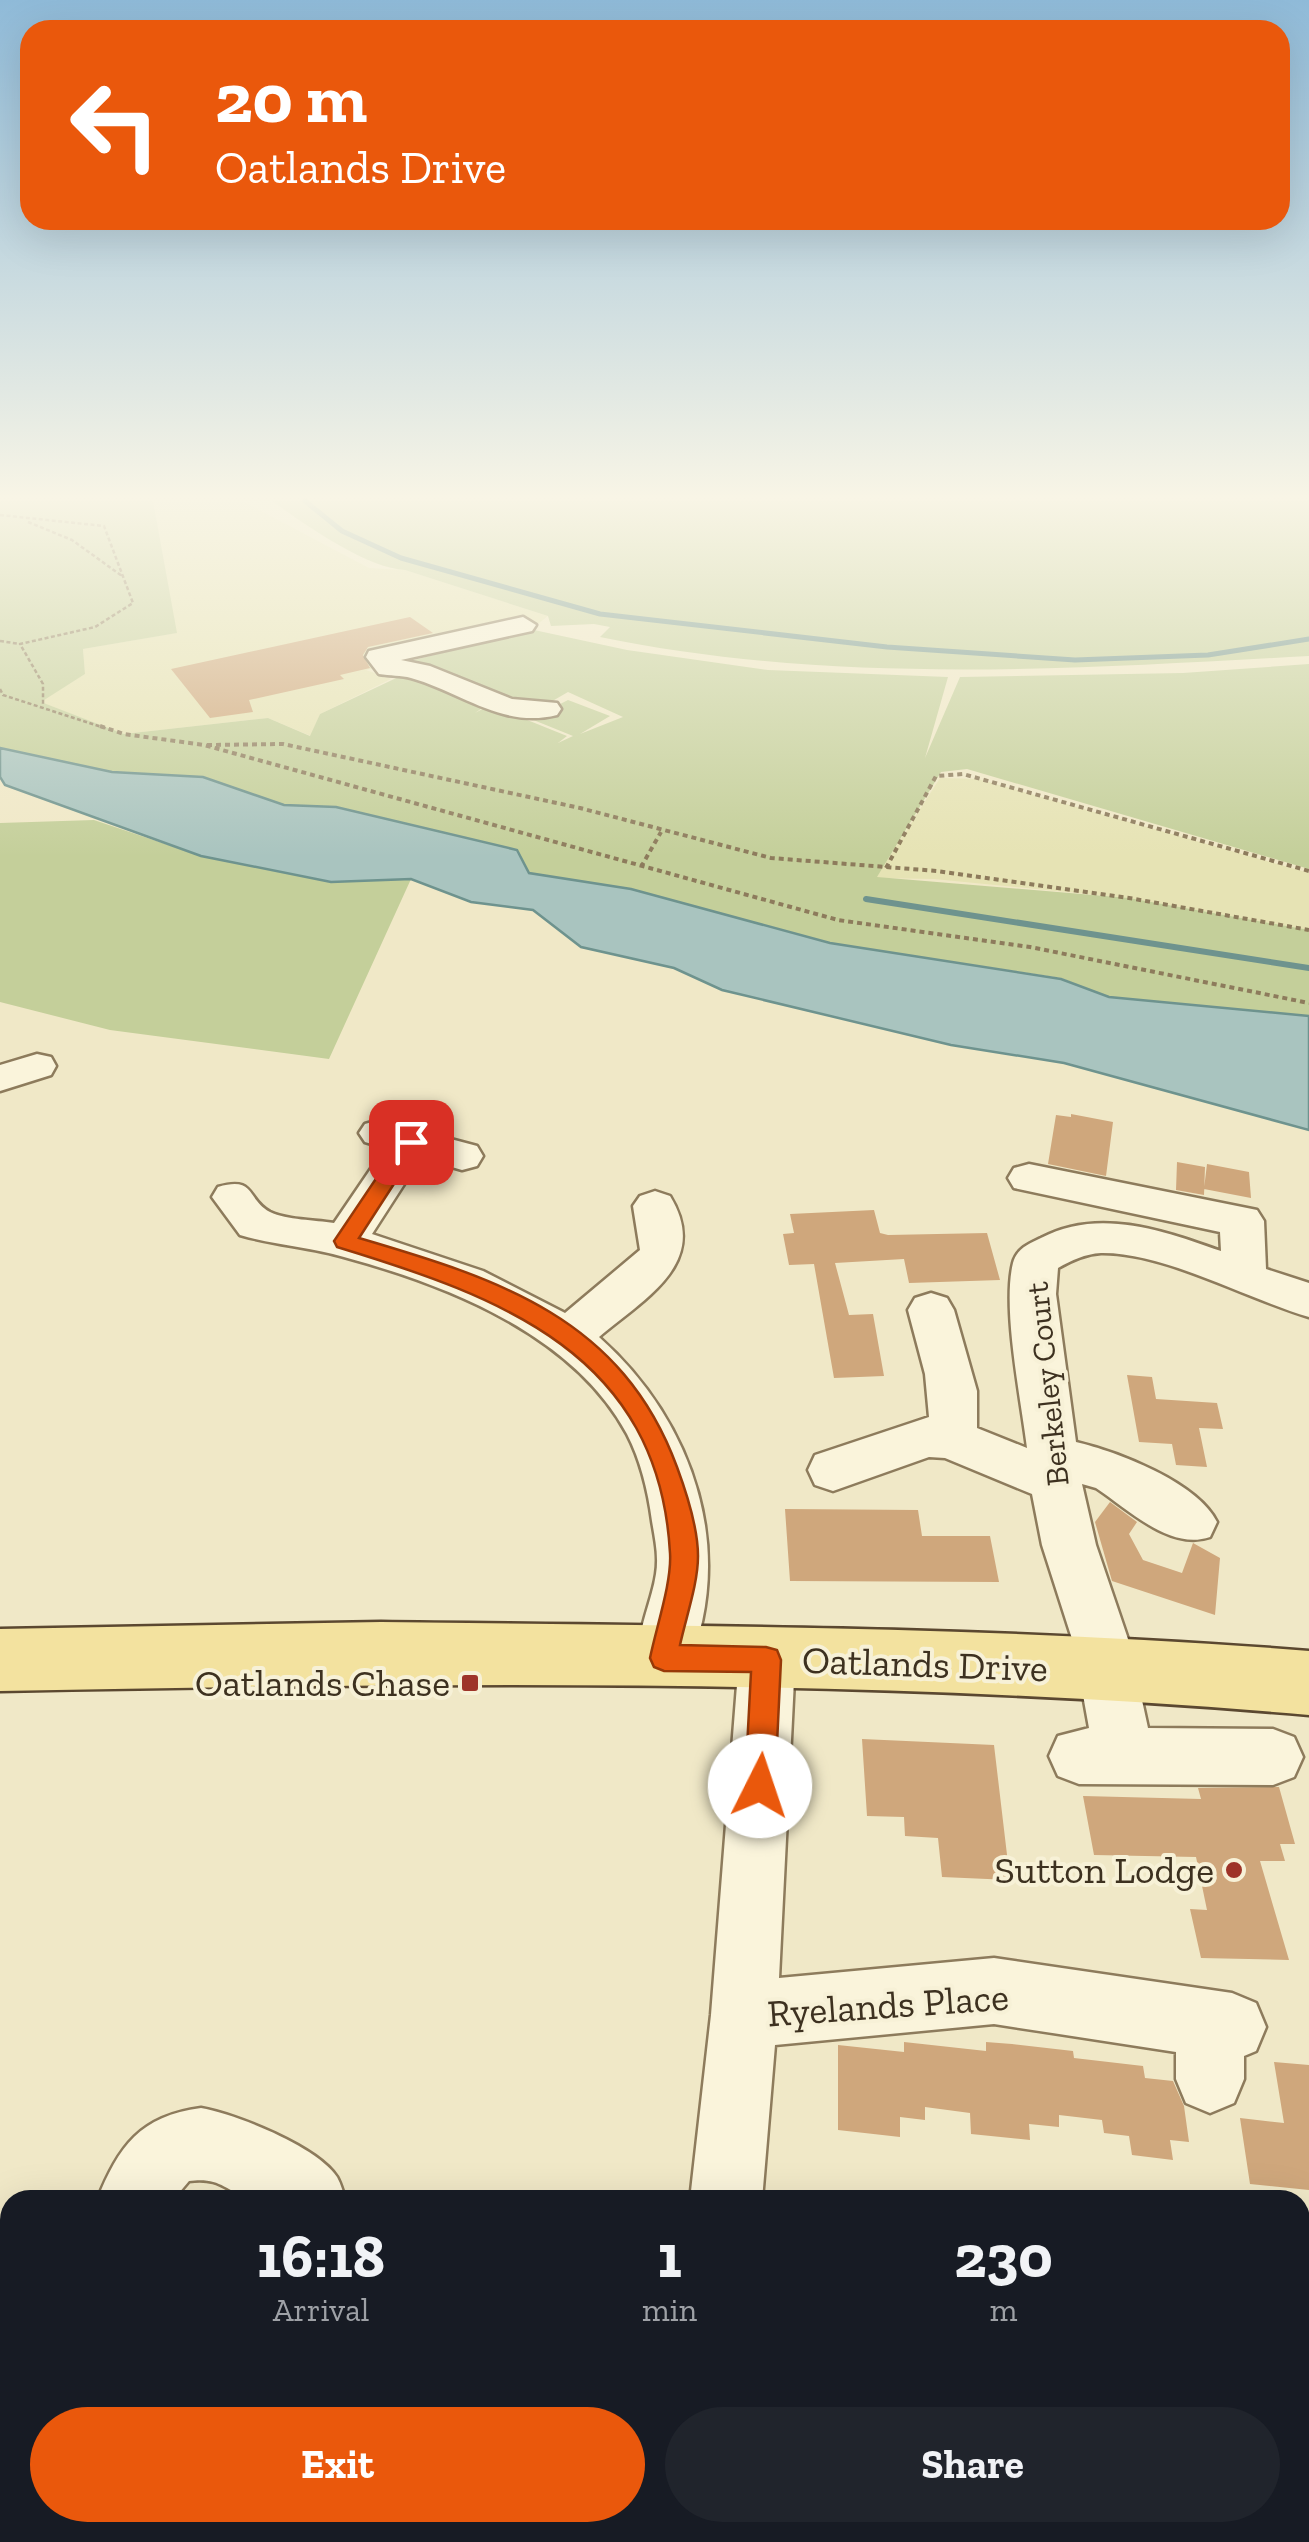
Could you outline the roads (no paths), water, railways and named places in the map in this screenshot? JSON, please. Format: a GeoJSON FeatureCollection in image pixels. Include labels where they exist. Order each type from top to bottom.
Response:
{"type":"FeatureCollection","features":[{"type":"Feature","properties":{"kind":"main road","name":"Oatlands Drive"},"geometry":{"type":"LineString","coordinates":[[0,1660],[381,1652],[1105,1670],[1309,1683]]}},
{"type":"Feature","properties":{"kind":"street"},"geometry":{"type":"LineString","coordinates":[[523,625],[379,657],[389,668],[416,670],[512,708],[538,712],[547,709]]}},
{"type":"Feature","properties":{"kind":"street"},"geometry":{"type":"LineString","coordinates":[[0,1079],[37,1066]]}},
{"type":"Feature","properties":{"kind":"street"},"geometry":{"type":"LineString","coordinates":[[345,1241],[395,1138],[462,1156]]}},
{"type":"Feature","properties":{"kind":"street"},"geometry":{"type":"LineString","coordinates":[[1029,1178],[1242,1222],[1244,1278]]}},
{"type":"Feature","properties":{"kind":"street"},"geometry":{"type":"LineString","coordinates":[[233,1198],[255,1224],[345,1241],[449,1272],[518,1304],[570,1336],[616,1378],[642,1417],[673,1492],[684,1556],[664,1658]]}},
{"type":"Feature","properties":{"kind":"street"},"geometry":{"type":"LineString","coordinates":[[570,1336],[650,1269],[662,1251],[655,1206]]}},
{"type":"Feature","properties":{"kind":"street","name":"Berkeley Court"},"geometry":{"type":"LineString","coordinates":[[1273,1758],[1101,1756],[1105,1670],[1102,1644],[1069,1545],[1053,1469],[1033,1294],[1036,1260],[1067,1242],[1090,1237],[1118,1239],[1171,1249],[1309,1300]]}},
{"type":"Feature","properties":{"kind":"street"},"geometry":{"type":"LineString","coordinates":[[931,1310],[955,1405],[955,1425],[949,1438]]}},
{"type":"Feature","properties":{"kind":"street"},"geometry":{"type":"LineString","coordinates":[[834,1470],[928,1437],[949,1438],[1053,1469],[1110,1471],[1191,1522]]}},
{"type":"Feature","properties":{"kind":"street"},"geometry":{"type":"LineString","coordinates":[[727,2190],[744,2015],[766,1660]]}},
{"type":"Feature","properties":{"kind":"street","name":"Ryelands Place"},"geometry":{"type":"LineString","coordinates":[[744,2015],[994,1991],[1217,2044]]}},
{"type":"Feature","properties":{"kind":"street"},"geometry":{"type":"LineString","coordinates":[[140,2190],[160,2156],[188,2142],[220,2145],[297,2190]]}},
{"type":"Feature","properties":{"kind":"water"},"geometry":{"type":"Polygon","coordinates":[[[0,748],[112,772],[203,777],[284,805],[336,807],[517,850],[529,873],[631,889],[830,943],[1061,979],[1109,997],[1309,1016],[1309,1130],[1064,1063],[951,1045],[722,990],[674,968],[581,947],[533,910],[471,902],[411,879],[331,882],[201,856],[5,785],[0,777],[0,748]]]}},
{"type":"Feature","properties":{"kind":"waterway"},"geometry":{"type":"LineString","coordinates":[[649,620],[887,647],[1075,660],[1208,655],[1309,639]]}},
{"type":"Feature","properties":{"kind":"waterway"},"geometry":{"type":"LineString","coordinates":[[866,899],[1309,968]]}},
{"type":"Feature","properties":{"kind":"place","name":"Oatlands Chase"},"geometry":{"type":"Point","coordinates":[470,1683]}},
{"type":"Feature","properties":{"kind":"place","name":"Sutton Lodge"},"geometry":{"type":"Point","coordinates":[1234,1870]}}]}
